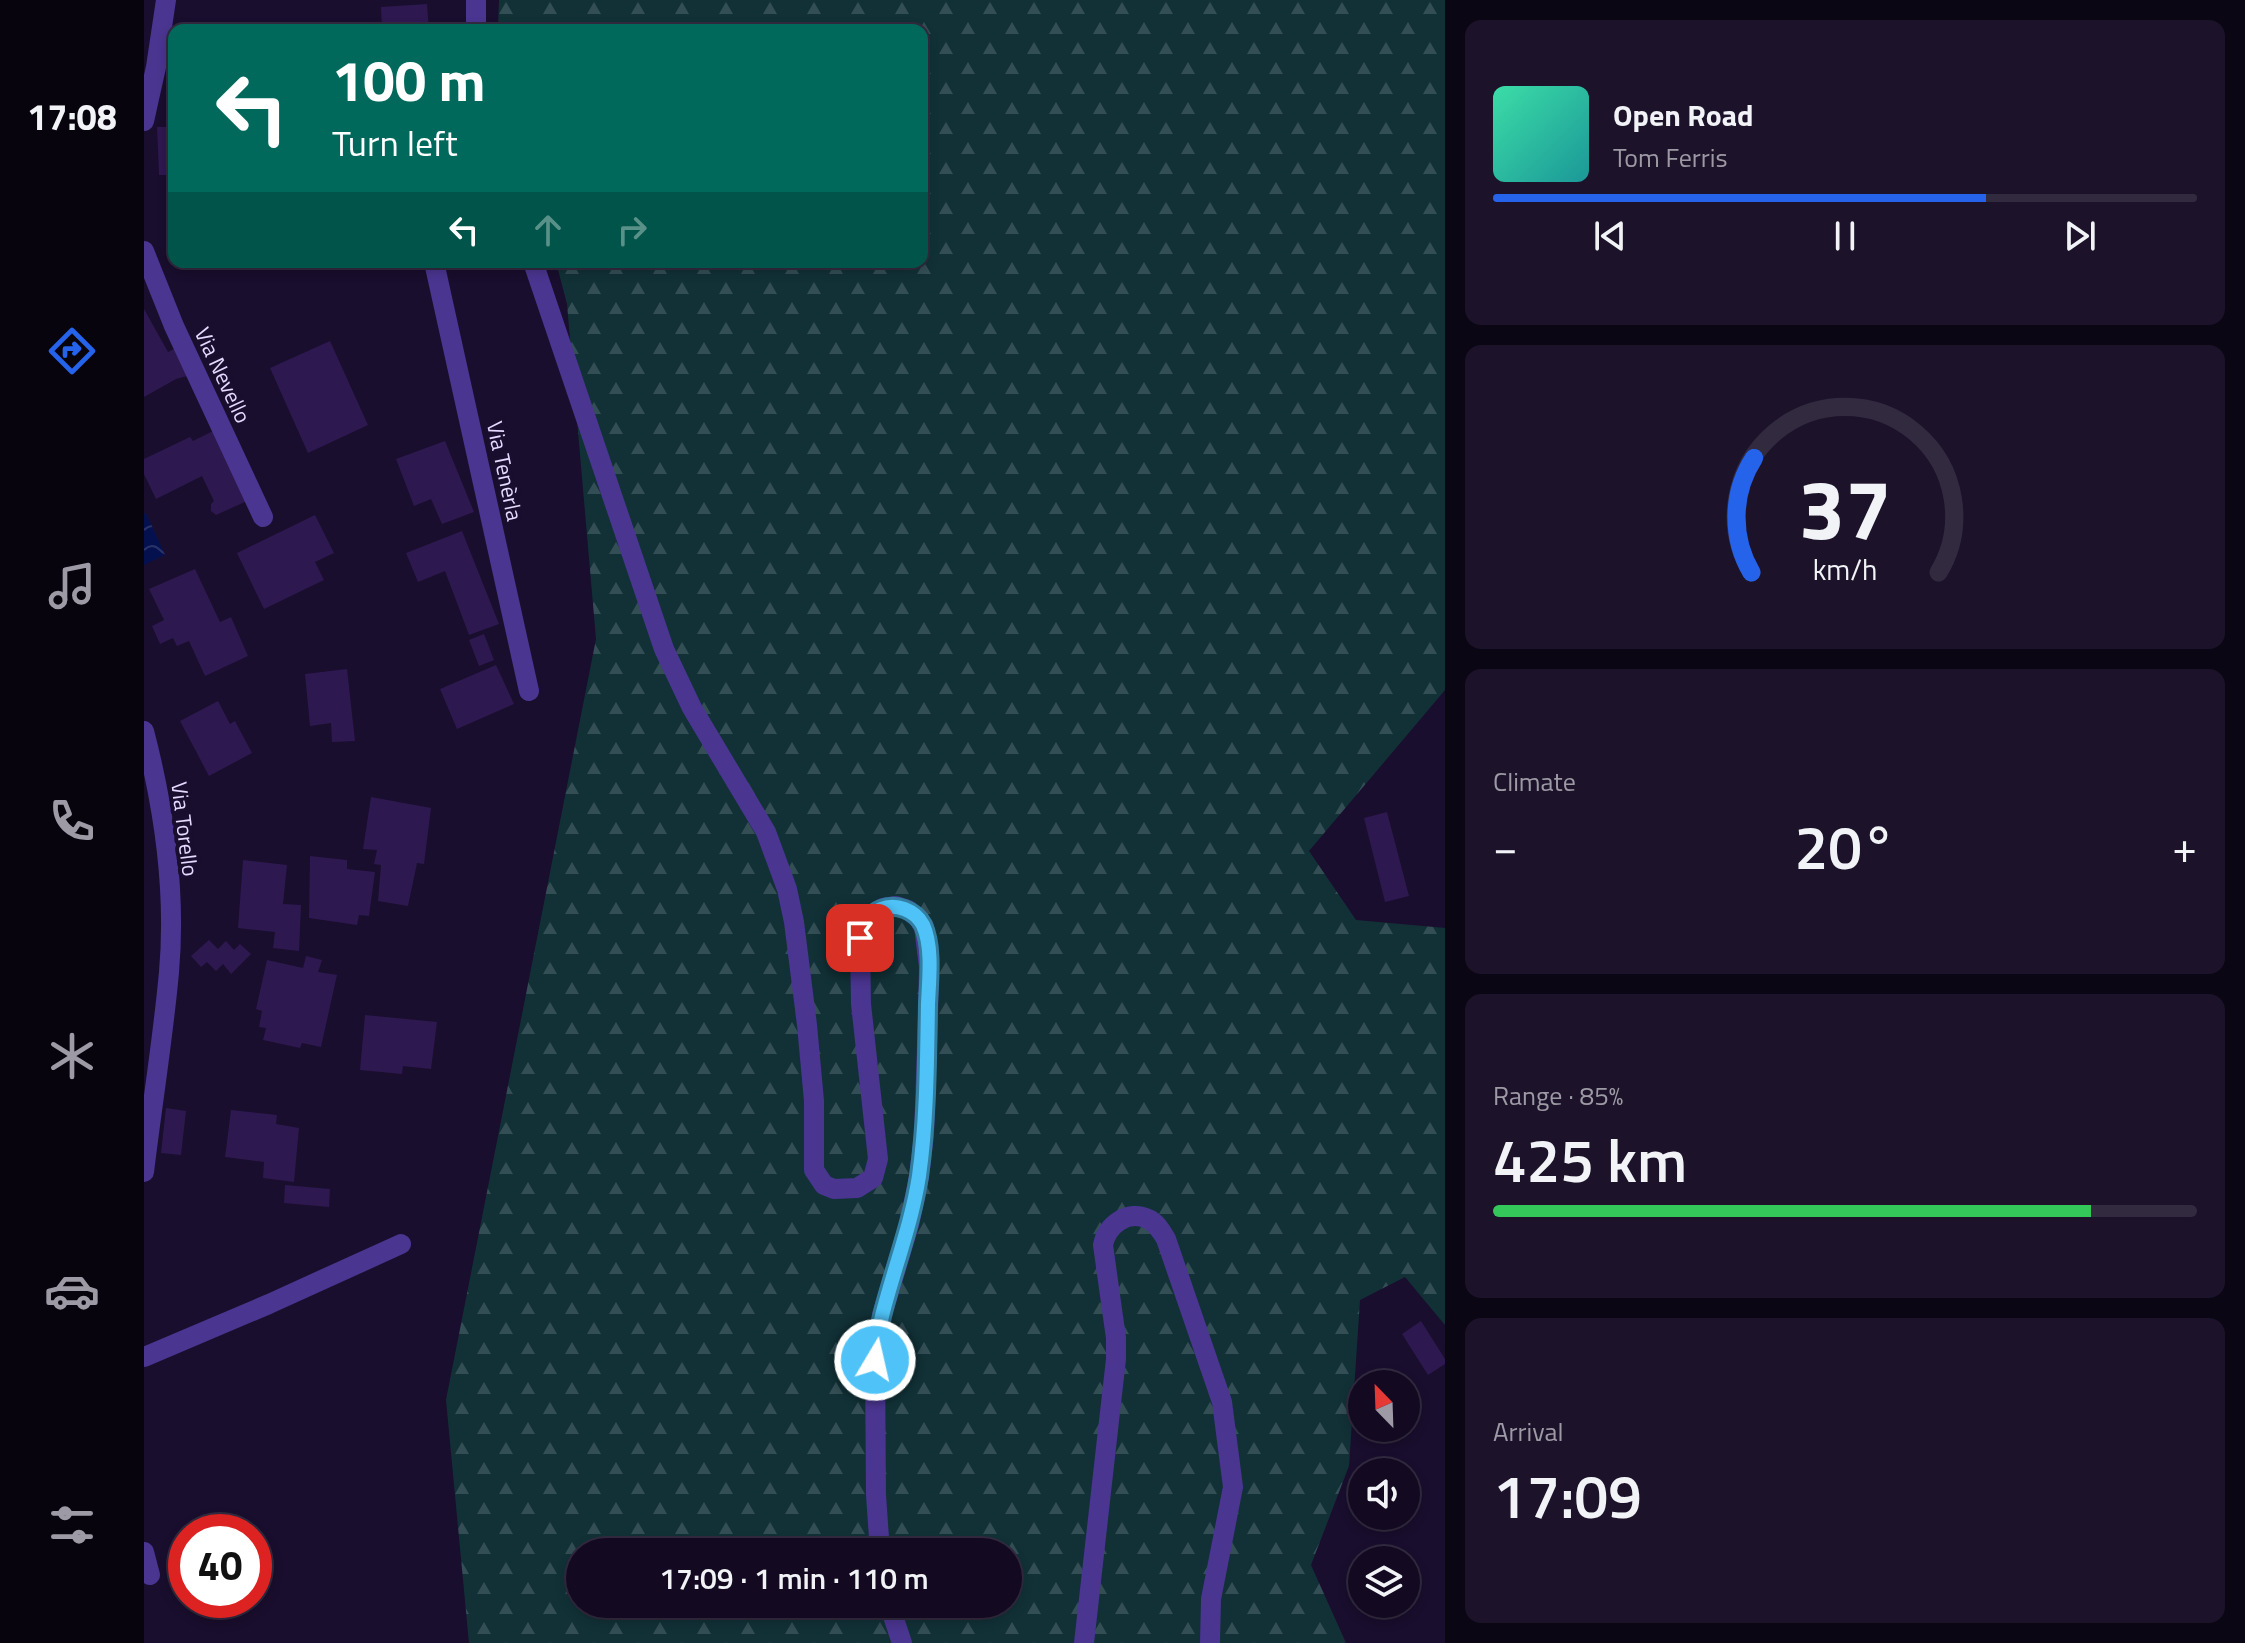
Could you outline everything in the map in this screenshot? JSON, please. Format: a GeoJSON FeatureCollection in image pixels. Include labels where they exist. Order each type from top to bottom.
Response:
{"type":"FeatureCollection","features":[{"type":"Feature","properties":{"kind":"street"},"geometry":{"type":"LineString","coordinates":[[144,121],[166,0]]}},
{"type":"Feature","properties":{"kind":"street"},"geometry":{"type":"LineString","coordinates":[[476,0],[476,24]]}},
{"type":"Feature","properties":{"kind":"street","name":"Via Nevello"},"geometry":{"type":"LineString","coordinates":[[144,251],[174,326],[263,517]]}},
{"type":"Feature","properties":{"kind":"street","name":"Via Tenèrla"},"geometry":{"type":"LineString","coordinates":[[435,268],[529,691]]}},
{"type":"Feature","properties":{"kind":"street"},"geometry":{"type":"LineString","coordinates":[[535,268],[664,649],[692,708],[766,832],[787,889],[807,1025],[814,1101],[814,1170],[824,1185],[834,1189],[857,1188],[866,1184],[873,1178],[878,1159],[861,1004],[860,938],[873,914],[883,908],[896,906],[908,910],[924,927],[929,967],[924,1135],[909,1225],[882,1315],[875,1360],[879,1538]]}},
{"type":"Feature","properties":{"kind":"street","name":"Via Torello"},"geometry":{"type":"LineString","coordinates":[[144,731],[161,808],[170,913],[169,970],[144,1172]]}},
{"type":"Feature","properties":{"kind":"street"},"geometry":{"type":"LineString","coordinates":[[1084,1643],[1116,1359],[1103,1245],[1105,1236],[1119,1221],[1139,1216],[1149,1219],[1166,1239],[1222,1402],[1233,1487],[1211,1599],[1210,1643]]}},
{"type":"Feature","properties":{"kind":"street"},"geometry":{"type":"LineString","coordinates":[[144,1357],[401,1244]]}},
{"type":"Feature","properties":{"kind":"street"},"geometry":{"type":"LineString","coordinates":[[144,1552],[150,1575]]}},
{"type":"Feature","properties":{"kind":"street"},"geometry":{"type":"LineString","coordinates":[[894,1618],[902,1643]]}},
{"type":"Feature","properties":{"kind":"green space"},"geometry":{"type":"Polygon","coordinates":[[[499,0],[1445,0],[1445,690],[1309,851],[1356,920],[1445,928],[1445,1325],[1405,1277],[1360,1300],[1355,1370],[1348,1370],[1348,1442],[1351,1442],[1348,1469],[1311,1565],[1346,1643],[469,1643],[446,1400],[596,639],[567,304],[558,268],[928,268],[928,24],[498,24],[499,0]]]}},
{"type":"Feature","properties":{"kind":"water"},"geometry":{"type":"Polygon","coordinates":[[[144,514],[165,555],[144,565],[144,514]]]}},
{"type":"Feature","properties":{"kind":"building"},"geometry":{"type":"Polygon","coordinates":[[[427,4],[429,24],[382,24],[381,7],[427,4]]]}},
{"type":"Feature","properties":{"kind":"building"},"geometry":{"type":"Polygon","coordinates":[[[157,127],[168,127],[168,175],[159,175],[157,127]]]}},
{"type":"Feature","properties":{"kind":"building"},"geometry":{"type":"Polygon","coordinates":[[[144,309],[168,352],[178,347],[191,375],[176,379],[144,397],[144,309]]]}},
{"type":"Feature","properties":{"kind":"building"},"geometry":{"type":"Polygon","coordinates":[[[330,341],[368,425],[308,453],[270,368],[330,341]]]}},
{"type":"Feature","properties":{"kind":"building"},"geometry":{"type":"Polygon","coordinates":[[[213,431],[247,501],[216,515],[211,511],[214,501],[202,476],[156,499],[144,474],[144,459],[190,437],[193,441],[213,431]]]}},
{"type":"Feature","properties":{"kind":"building"},"geometry":{"type":"Polygon","coordinates":[[[445,441],[474,512],[442,524],[431,499],[414,506],[396,459],[445,441]]]}},
{"type":"Feature","properties":{"kind":"building"},"geometry":{"type":"Polygon","coordinates":[[[315,515],[334,553],[315,562],[324,580],[264,609],[237,553],[315,515]]]}},
{"type":"Feature","properties":{"kind":"building"},"geometry":{"type":"Polygon","coordinates":[[[462,531],[499,624],[469,635],[445,571],[418,582],[406,553],[462,531]]]}},
{"type":"Feature","properties":{"kind":"building"},"geometry":{"type":"Polygon","coordinates":[[[195,569],[220,622],[231,617],[248,656],[205,676],[189,641],[177,646],[173,638],[160,644],[152,626],[164,620],[149,589],[195,569]]]}},
{"type":"Feature","properties":{"kind":"building"},"geometry":{"type":"Polygon","coordinates":[[[484,634],[494,660],[479,666],[469,640],[484,634]]]}},
{"type":"Feature","properties":{"kind":"building"},"geometry":{"type":"Polygon","coordinates":[[[496,665],[514,704],[457,729],[440,689],[496,665]]]}},
{"type":"Feature","properties":{"kind":"building"},"geometry":{"type":"Polygon","coordinates":[[[347,669],[355,741],[332,742],[331,723],[310,726],[305,674],[347,669]]]}},
{"type":"Feature","properties":{"kind":"building"},"geometry":{"type":"Polygon","coordinates":[[[218,701],[230,724],[235,721],[252,753],[209,776],[180,721],[218,701]]]}},
{"type":"Feature","properties":{"kind":"building"},"geometry":{"type":"Polygon","coordinates":[[[371,797],[431,808],[424,864],[417,863],[408,906],[378,901],[381,865],[374,864],[377,850],[363,849],[371,797]]]}},
{"type":"Feature","properties":{"kind":"building"},"geometry":{"type":"Polygon","coordinates":[[[1387,812],[1409,896],[1385,902],[1364,818],[1387,812]]]}},
{"type":"Feature","properties":{"kind":"building"},"geometry":{"type":"Polygon","coordinates":[[[310,856],[347,860],[347,869],[375,872],[369,916],[359,915],[357,925],[309,918],[310,856]]]}},
{"type":"Feature","properties":{"kind":"building"},"geometry":{"type":"Polygon","coordinates":[[[243,860],[287,865],[283,904],[301,905],[299,951],[273,948],[275,932],[238,928],[243,860]]]}},
{"type":"Feature","properties":{"kind":"building"},"geometry":{"type":"Polygon","coordinates":[[[209,940],[218,949],[226,941],[234,950],[240,944],[251,954],[231,974],[223,964],[216,971],[207,962],[201,967],[191,956],[209,940]]]}},
{"type":"Feature","properties":{"kind":"building"},"geometry":{"type":"Polygon","coordinates":[[[306,956],[322,960],[318,972],[337,975],[321,1047],[302,1043],[300,1048],[263,1040],[266,1028],[259,1027],[262,1011],[256,1009],[267,960],[303,968],[306,956]]]}},
{"type":"Feature","properties":{"kind":"building"},"geometry":{"type":"Polygon","coordinates":[[[365,1015],[437,1022],[431,1069],[403,1066],[402,1074],[360,1070],[365,1015]]]}},
{"type":"Feature","properties":{"kind":"building"},"geometry":{"type":"Polygon","coordinates":[[[166,1108],[186,1111],[181,1155],[161,1153],[166,1108]]]}},
{"type":"Feature","properties":{"kind":"building"},"geometry":{"type":"Polygon","coordinates":[[[231,1110],[277,1115],[276,1124],[299,1128],[294,1182],[263,1178],[264,1162],[225,1157],[231,1110]]]}},
{"type":"Feature","properties":{"kind":"building"},"geometry":{"type":"Polygon","coordinates":[[[285,1185],[330,1189],[329,1207],[284,1203],[285,1185]]]}},
{"type":"Feature","properties":{"kind":"building"},"geometry":{"type":"Polygon","coordinates":[[[1421,1321],[1445,1359],[1445,1364],[1428,1375],[1402,1334],[1421,1321]]]}},
{"type":"Feature","properties":{"kind":"route"},"geometry":{"type":"LineString","coordinates":[[860,938],[866,923],[883,908],[896,906],[908,910],[924,927],[929,967],[924,1135],[919,1177],[909,1225],[882,1315],[875,1360]]}}]}
